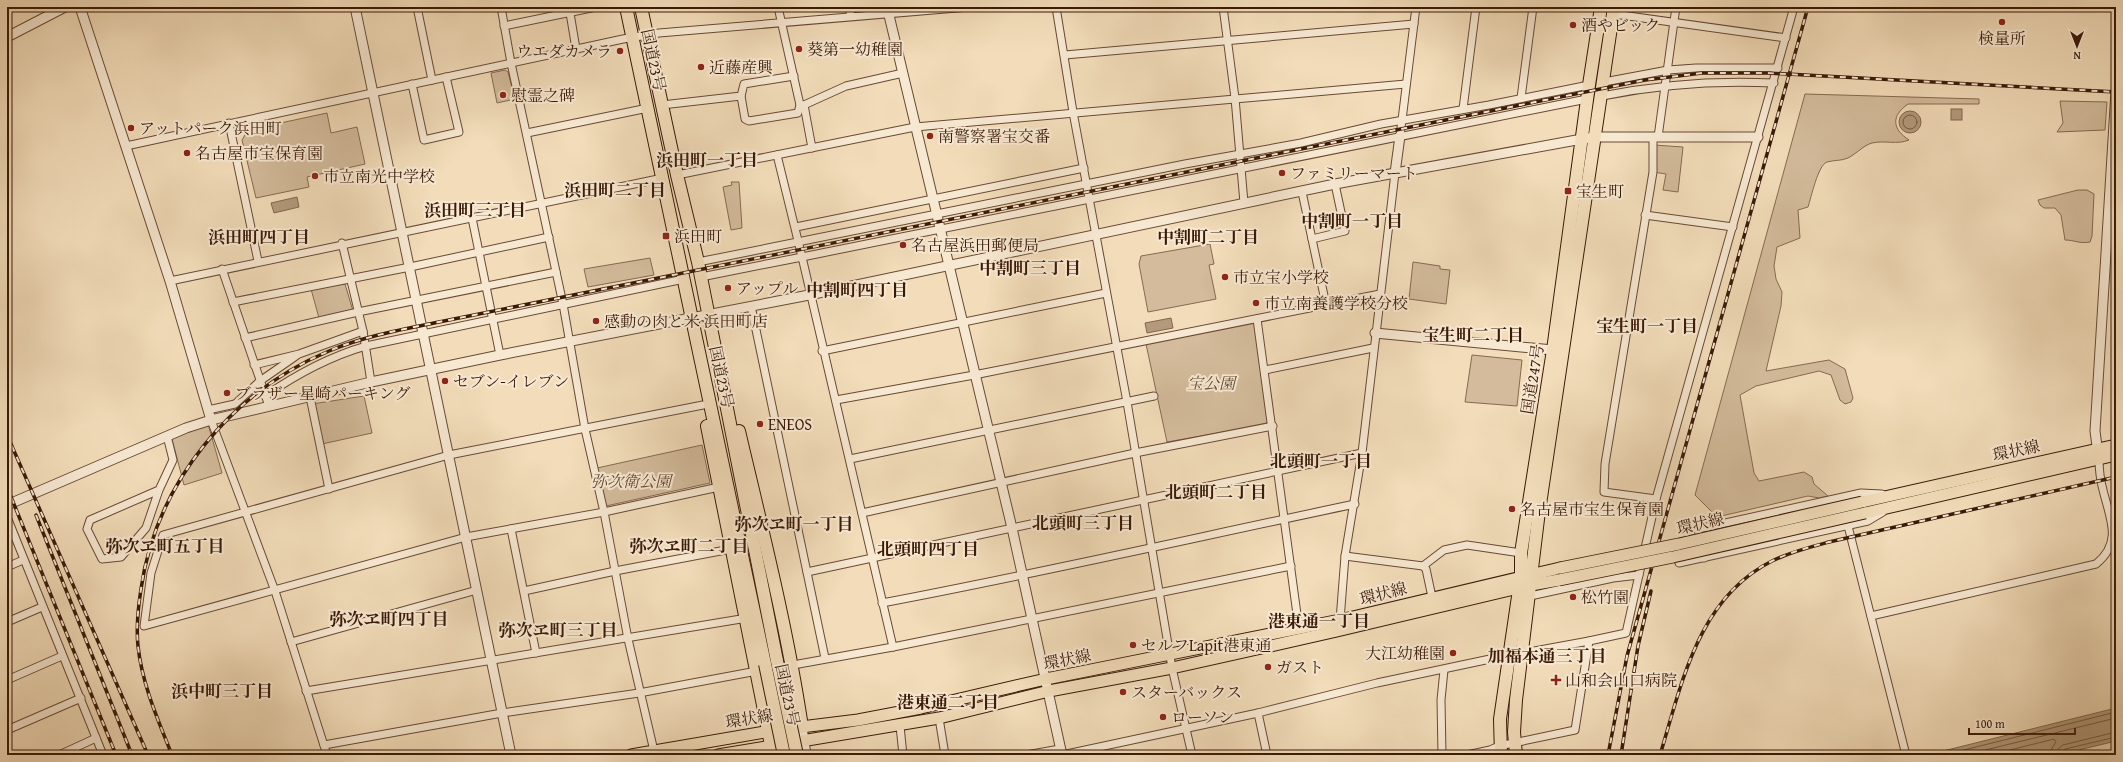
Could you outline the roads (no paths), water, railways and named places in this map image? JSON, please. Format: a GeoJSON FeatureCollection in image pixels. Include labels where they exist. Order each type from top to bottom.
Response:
{"type":"FeatureCollection","features":[{"type":"Feature","properties":{"kind":"highway","name":"国道23号"},"geometry":{"type":"LineString","coordinates":[[626,7],[692,317],[706,401],[723,485],[784,755]]}},
{"type":"Feature","properties":{"kind":"highway","name":"国道23号"},"geometry":{"type":"LineString","coordinates":[[641,7],[677,175],[698,262],[740,478],[797,755]]}},
{"type":"Feature","properties":{"kind":"highway","name":"国道247号"},"geometry":{"type":"LineString","coordinates":[[1515,749],[1516,700],[1523,653],[1527,584],[1521,553],[1553,350],[1601,7]]}},
{"type":"Feature","properties":{"kind":"highway","name":"国道247号"},"geometry":{"type":"LineString","coordinates":[[1500,750],[1500,718],[1509,655],[1527,584],[1614,11]]}},
{"type":"Feature","properties":{"kind":"highway"},"geometry":{"type":"LineString","coordinates":[[724,398],[733,409],[752,482],[793,665],[802,727]]}},
{"type":"Feature","properties":{"kind":"highway"},"geometry":{"type":"LineString","coordinates":[[723,485],[731,549],[747,618],[772,750]]}},
{"type":"Feature","properties":{"kind":"main road","name":"環状線"},"geometry":{"type":"LineString","coordinates":[[631,755],[769,730],[858,720],[921,708],[1046,679],[1340,620],[1432,597],[1559,580],[1673,557],[1888,508],[2098,454],[2116,445]]}},
{"type":"Feature","properties":{"kind":"main road","name":"環状線"},"geometry":{"type":"LineString","coordinates":[[718,755],[772,750],[804,741],[900,726],[1049,691],[1172,668],[1527,584],[1560,568],[1679,544],[1890,495],[2098,454],[2116,455]]}},
{"type":"Feature","properties":{"kind":"street"},"geometry":{"type":"LineString","coordinates":[[7,37],[64,7]]}},
{"type":"Feature","properties":{"kind":"street"},"geometry":{"type":"LineString","coordinates":[[80,7],[170,281],[211,420],[275,591],[327,755]]}},
{"type":"Feature","properties":{"kind":"street"},"geometry":{"type":"LineString","coordinates":[[355,7],[511,755]]}},
{"type":"Feature","properties":{"kind":"street"},"geometry":{"type":"LineString","coordinates":[[416,7],[432,80]]}},
{"type":"Feature","properties":{"kind":"street"},"geometry":{"type":"LineString","coordinates":[[501,7],[511,63],[563,304],[585,428],[604,512],[639,693],[654,751]]}},
{"type":"Feature","properties":{"kind":"street"},"geometry":{"type":"LineString","coordinates":[[504,26],[570,10],[596,7]]}},
{"type":"Feature","properties":{"kind":"street"},"geometry":{"type":"LineString","coordinates":[[778,7],[812,148]]}},
{"type":"Feature","properties":{"kind":"street"},"geometry":{"type":"LineString","coordinates":[[849,7],[851,16]]}},
{"type":"Feature","properties":{"kind":"street"},"geometry":{"type":"LineString","coordinates":[[126,146],[229,122],[647,35],[851,16],[888,10],[969,7]]}},
{"type":"Feature","properties":{"kind":"street"},"geometry":{"type":"LineString","coordinates":[[1056,7],[1065,55],[1073,112],[1088,184],[1106,293],[1127,402],[1158,592],[1172,668],[1192,755]]}},
{"type":"Feature","properties":{"kind":"street"},"geometry":{"type":"LineString","coordinates":[[1222,7],[1228,40],[1235,98],[1244,203]]}},
{"type":"Feature","properties":{"kind":"street"},"geometry":{"type":"LineString","coordinates":[[1340,620],[1345,556],[1355,504],[1362,453],[1373,348],[1400,136],[1400,121],[1416,7]]}},
{"type":"Feature","properties":{"kind":"street"},"geometry":{"type":"LineString","coordinates":[[1463,109],[1476,7]]}},
{"type":"Feature","properties":{"kind":"street"},"geometry":{"type":"LineString","coordinates":[[1521,98],[1533,7]]}},
{"type":"Feature","properties":{"kind":"street"},"geometry":{"type":"LineString","coordinates":[[1656,499],[1604,492],[1605,464],[1653,172],[1655,137],[1666,85],[1676,7]]}},
{"type":"Feature","properties":{"kind":"street"},"geometry":{"type":"LineString","coordinates":[[1523,653],[1589,642],[1626,632],[1656,499],[1774,83],[1794,7]]}},
{"type":"Feature","properties":{"kind":"street"},"geometry":{"type":"LineString","coordinates":[[570,10],[576,49]]}},
{"type":"Feature","properties":{"kind":"street"},"geometry":{"type":"LineString","coordinates":[[888,10],[987,430],[1012,528],[1031,619],[1049,691],[1061,752]]}},
{"type":"Feature","properties":{"kind":"street"},"geometry":{"type":"LineString","coordinates":[[1614,11],[1674,22],[1786,38]]}},
{"type":"Feature","properties":{"kind":"street"},"geometry":{"type":"LineString","coordinates":[[1065,55],[1414,24]]}},
{"type":"Feature","properties":{"kind":"street"},"geometry":{"type":"LineString","coordinates":[[1604,82],[1668,70],[1696,68],[1778,68]]}},
{"type":"Feature","properties":{"kind":"street"},"geometry":{"type":"LineString","coordinates":[[794,76],[744,84],[741,96],[745,119],[749,122],[798,113],[802,105],[846,86],[903,73]]}},
{"type":"Feature","properties":{"kind":"street"},"geometry":{"type":"LineString","coordinates":[[412,84],[424,140],[459,132],[446,77]]}},
{"type":"Feature","properties":{"kind":"street"},"geometry":{"type":"LineString","coordinates":[[1602,96],[1666,85],[1728,80],[1774,83]]}},
{"type":"Feature","properties":{"kind":"street"},"geometry":{"type":"LineString","coordinates":[[677,175],[915,126],[1406,84]]}},
{"type":"Feature","properties":{"kind":"street"},"geometry":{"type":"LineString","coordinates":[[698,262],[1239,153],[1301,143],[1400,121],[1589,85]]}},
{"type":"Feature","properties":{"kind":"street"},"geometry":{"type":"LineString","coordinates":[[1871,616],[2096,564],[2107,554],[2113,538],[2112,524],[2101,482],[2095,431],[2116,91]]}},
{"type":"Feature","properties":{"kind":"street"},"geometry":{"type":"LineString","coordinates":[[662,105],[741,96]]}},
{"type":"Feature","properties":{"kind":"street"},"geometry":{"type":"LineString","coordinates":[[701,277],[1297,156],[1587,99]]}},
{"type":"Feature","properties":{"kind":"street"},"geometry":{"type":"LineString","coordinates":[[527,133],[648,108]]}},
{"type":"Feature","properties":{"kind":"street"},"geometry":{"type":"LineString","coordinates":[[229,122],[258,261]]}},
{"type":"Feature","properties":{"kind":"street"},"geometry":{"type":"LineString","coordinates":[[7,505],[167,436],[211,420],[431,369],[809,295],[1335,184],[1582,139],[1596,137],[1758,137]]}},
{"type":"Feature","properties":{"kind":"street"},"geometry":{"type":"LineString","coordinates":[[777,155],[796,227],[809,295],[822,351],[836,400],[893,647]]}},
{"type":"Feature","properties":{"kind":"street"},"geometry":{"type":"LineString","coordinates":[[796,227],[1084,168]]}},
{"type":"Feature","properties":{"kind":"street"},"geometry":{"type":"LineString","coordinates":[[170,281],[258,261],[663,178]]}},
{"type":"Feature","properties":{"kind":"street"},"geometry":{"type":"LineString","coordinates":[[1312,239],[1345,231],[1335,184]]}},
{"type":"Feature","properties":{"kind":"street"},"geometry":{"type":"LineString","coordinates":[[1302,192],[1326,305]]}},
{"type":"Feature","properties":{"kind":"street"},"geometry":{"type":"LineString","coordinates":[[1646,216],[1733,227]]}},
{"type":"Feature","properties":{"kind":"street"},"geometry":{"type":"LineString","coordinates":[[472,218],[500,355]]}},
{"type":"Feature","properties":{"kind":"street"},"geometry":{"type":"LineString","coordinates":[[233,302],[549,238]]}},
{"type":"Feature","properties":{"kind":"street"},"geometry":{"type":"LineString","coordinates":[[342,244],[363,331],[371,382]]}},
{"type":"Feature","properties":{"kind":"street"},"geometry":{"type":"LineString","coordinates":[[222,269],[269,406]]}},
{"type":"Feature","properties":{"kind":"street"},"geometry":{"type":"LineString","coordinates":[[245,338],[358,312],[556,272]]}},
{"type":"Feature","properties":{"kind":"street"},"geometry":{"type":"LineString","coordinates":[[265,396],[298,374],[339,354],[366,346],[492,318],[684,279]]}},
{"type":"Feature","properties":{"kind":"street"},"geometry":{"type":"LineString","coordinates":[[822,351],[1106,293]]}},
{"type":"Feature","properties":{"kind":"street"},"geometry":{"type":"LineString","coordinates":[[836,400],[974,375],[1380,294]]}},
{"type":"Feature","properties":{"kind":"street"},"geometry":{"type":"LineString","coordinates":[[751,306],[825,658]]}},
{"type":"Feature","properties":{"kind":"street"},"geometry":{"type":"LineString","coordinates":[[1257,319],[1273,426],[1299,628]]}},
{"type":"Feature","properties":{"kind":"street"},"geometry":{"type":"LineString","coordinates":[[254,365],[299,354],[363,331]]}},
{"type":"Feature","properties":{"kind":"street"},"geometry":{"type":"LineString","coordinates":[[1375,334],[1553,350]]}},
{"type":"Feature","properties":{"kind":"street"},"geometry":{"type":"LineString","coordinates":[[1265,370],[1373,348]]}},
{"type":"Feature","properties":{"kind":"street"},"geometry":{"type":"LineString","coordinates":[[208,410],[235,404],[260,381],[299,354]]}},
{"type":"Feature","properties":{"kind":"street"},"geometry":{"type":"LineString","coordinates":[[850,459],[1154,396]]}},
{"type":"Feature","properties":{"kind":"street"},"geometry":{"type":"LineString","coordinates":[[310,397],[329,489]]}},
{"type":"Feature","properties":{"kind":"street"},"geometry":{"type":"LineString","coordinates":[[706,401],[585,428],[449,455],[163,535],[151,573],[144,626],[466,538],[604,512],[723,485]]}},
{"type":"Feature","properties":{"kind":"street"},"geometry":{"type":"LineString","coordinates":[[862,513],[1135,452],[1273,426]]}},
{"type":"Feature","properties":{"kind":"street"},"geometry":{"type":"LineString","coordinates":[[159,490],[90,520],[88,529],[102,559],[121,557],[146,528],[159,490],[173,460],[167,436]]}},
{"type":"Feature","properties":{"kind":"street"},"geometry":{"type":"LineString","coordinates":[[807,572],[871,557],[1362,453]]}},
{"type":"Feature","properties":{"kind":"street"},"geometry":{"type":"LineString","coordinates":[[1704,558],[1698,529],[1861,493],[1890,495]]}},
{"type":"Feature","properties":{"kind":"street"},"geometry":{"type":"LineString","coordinates":[[882,603],[1023,576],[1150,546],[1355,504]]}},
{"type":"Feature","properties":{"kind":"street"},"geometry":{"type":"LineString","coordinates":[[1680,563],[1868,521],[1888,508]]}},
{"type":"Feature","properties":{"kind":"street"},"geometry":{"type":"LineString","coordinates":[[7,517],[23,560],[103,755]]}},
{"type":"Feature","properties":{"kind":"street"},"geometry":{"type":"LineString","coordinates":[[1848,526],[1906,755]]}},
{"type":"Feature","properties":{"kind":"street"},"geometry":{"type":"LineString","coordinates":[[511,529],[536,653]]}},
{"type":"Feature","properties":{"kind":"street"},"geometry":{"type":"LineString","coordinates":[[1345,556],[1423,566],[1444,550],[1467,545],[1521,553]]}},
{"type":"Feature","properties":{"kind":"street"},"geometry":{"type":"LineString","coordinates":[[524,591],[615,571],[731,549]]}},
{"type":"Feature","properties":{"kind":"street"},"geometry":{"type":"LineString","coordinates":[[7,567],[23,560]]}},
{"type":"Feature","properties":{"kind":"street"},"geometry":{"type":"LineString","coordinates":[[793,665],[825,658],[893,647],[1290,566]]}},
{"type":"Feature","properties":{"kind":"street"},"geometry":{"type":"LineString","coordinates":[[1423,566],[1432,597]]}},
{"type":"Feature","properties":{"kind":"street"},"geometry":{"type":"LineString","coordinates":[[1527,584],[1624,578],[1640,575]]}},
{"type":"Feature","properties":{"kind":"street"},"geometry":{"type":"LineString","coordinates":[[291,642],[477,590]]}},
{"type":"Feature","properties":{"kind":"street"},"geometry":{"type":"LineString","coordinates":[[7,622],[42,607]]}},
{"type":"Feature","properties":{"kind":"street"},"geometry":{"type":"LineString","coordinates":[[306,691],[628,639],[747,618]]}},
{"type":"Feature","properties":{"kind":"street"},"geometry":{"type":"LineString","coordinates":[[1467,755],[1490,750],[1515,749],[1575,730],[1589,642]]}},
{"type":"Feature","properties":{"kind":"street"},"geometry":{"type":"LineString","coordinates":[[1026,755],[1061,752],[1186,728],[1258,713],[1377,683],[1509,655]]}},
{"type":"Feature","properties":{"kind":"street"},"geometry":{"type":"LineString","coordinates":[[7,680],[62,656]]}},
{"type":"Feature","properties":{"kind":"street"},"geometry":{"type":"LineString","coordinates":[[1442,755],[1441,700],[1444,670]]}},
{"type":"Feature","properties":{"kind":"street"},"geometry":{"type":"LineString","coordinates":[[324,745],[502,713],[639,693],[757,671]]}},
{"type":"Feature","properties":{"kind":"street"},"geometry":{"type":"LineString","coordinates":[[7,730],[80,698]]}},
{"type":"Feature","properties":{"kind":"street"},"geometry":{"type":"LineString","coordinates":[[1258,713],[1267,755]]}},
{"type":"Feature","properties":{"kind":"street"},"geometry":{"type":"LineString","coordinates":[[939,718],[945,755]]}},
{"type":"Feature","properties":{"kind":"street"},"geometry":{"type":"LineString","coordinates":[[900,726],[903,755]]}},
{"type":"Feature","properties":{"kind":"street"},"geometry":{"type":"LineString","coordinates":[[802,727],[806,755]]}},
{"type":"Feature","properties":{"kind":"street"},"geometry":{"type":"LineString","coordinates":[[59,755],[96,738]]}},
{"type":"Feature","properties":{"kind":"water"},"geometry":{"type":"Polygon","coordinates":[[[1951,109],[1962,109],[1962,120],[1951,120],[1951,109]]]}},
{"type":"Feature","properties":{"kind":"water"},"geometry":{"type":"Polygon","coordinates":[[[1906,111],[1914,111],[1921,118],[1921,126],[1914,133],[1906,133],[1899,126],[1899,118],[1906,111]]]}},
{"type":"Feature","properties":{"kind":"water"},"geometry":{"type":"Polygon","coordinates":[[[297,197],[299,207],[274,213],[271,203],[297,197]]]}},
{"type":"Feature","properties":{"kind":"water"},"geometry":{"type":"Polygon","coordinates":[[[1171,318],[1173,328],[1147,333],[1145,323],[1171,318]]]}},
{"type":"Feature","properties":{"kind":"water"},"geometry":{"type":"Polygon","coordinates":[[[2116,708],[2116,741],[2058,755],[1927,755],[2116,708]]]}},
{"type":"Feature","properties":{"kind":"railway"},"geometry":{"type":"LineString","coordinates":[[1608,755],[1627,656],[1808,7]]}},
{"type":"Feature","properties":{"kind":"railway"},"geometry":{"type":"LineString","coordinates":[[172,755],[147,688],[140,660],[137,639],[139,603],[149,550],[163,513],[181,478],[204,446],[230,416],[260,391],[293,369],[342,346],[381,334],[1645,80],[1702,73],[1767,73],[2116,92]]}},
{"type":"Feature","properties":{"kind":"railway"},"geometry":{"type":"LineString","coordinates":[[7,435],[148,755]]}},
{"type":"Feature","properties":{"kind":"railway"},"geometry":{"type":"LineString","coordinates":[[1660,755],[1686,672],[1696,645],[1710,620],[1726,597],[1747,577],[1772,561],[1793,552],[1829,542],[2116,477]]}},
{"type":"Feature","properties":{"kind":"railway"},"geometry":{"type":"LineString","coordinates":[[7,487],[116,755]]}},
{"type":"Feature","properties":{"kind":"railway"},"geometry":{"type":"LineString","coordinates":[[36,515],[132,755]]}},
{"type":"Feature","properties":{"kind":"railway"},"geometry":{"type":"LineString","coordinates":[[1621,755],[1638,646],[1651,591]]}},
{"type":"Feature","properties":{"kind":"place","name":"検量所"},"geometry":{"type":"Point","coordinates":[2002,22]}},
{"type":"Feature","properties":{"kind":"place","name":"酒やビック"},"geometry":{"type":"Point","coordinates":[1573,25]}},
{"type":"Feature","properties":{"kind":"place","name":"葵第一幼稚園"},"geometry":{"type":"Point","coordinates":[799,49]}},
{"type":"Feature","properties":{"kind":"place","name":"ウエダカメラ"},"geometry":{"type":"Point","coordinates":[620,51]}},
{"type":"Feature","properties":{"kind":"place","name":"近藤産興"},"geometry":{"type":"Point","coordinates":[701,67]}},
{"type":"Feature","properties":{"kind":"place","name":"慰霊之碑"},"geometry":{"type":"Point","coordinates":[503,95]}},
{"type":"Feature","properties":{"kind":"place","name":"アットパーク浜田町"},"geometry":{"type":"Point","coordinates":[131,128]}},
{"type":"Feature","properties":{"kind":"place","name":"南警察署宝交番"},"geometry":{"type":"Point","coordinates":[930,136]}},
{"type":"Feature","properties":{"kind":"place","name":"名古屋市宝保育園"},"geometry":{"type":"Point","coordinates":[187,153]}},
{"type":"Feature","properties":{"kind":"place","name":"ファミリーマート"},"geometry":{"type":"Point","coordinates":[1282,173]}},
{"type":"Feature","properties":{"kind":"place","name":"市立南光中学校"},"geometry":{"type":"Point","coordinates":[315,176]}},
{"type":"Feature","properties":{"kind":"place","name":"宝生町"},"geometry":{"type":"Point","coordinates":[1568,191]}},
{"type":"Feature","properties":{"kind":"place","name":"浜田町"},"geometry":{"type":"Point","coordinates":[666,236]}},
{"type":"Feature","properties":{"kind":"place","name":"名古屋浜田郵便局"},"geometry":{"type":"Point","coordinates":[903,245]}},
{"type":"Feature","properties":{"kind":"place","name":"市立宝小学校"},"geometry":{"type":"Point","coordinates":[1225,277]}},
{"type":"Feature","properties":{"kind":"place","name":"アップル"},"geometry":{"type":"Point","coordinates":[728,288]}},
{"type":"Feature","properties":{"kind":"place","name":"市立南養護学校分校"},"geometry":{"type":"Point","coordinates":[1256,303]}},
{"type":"Feature","properties":{"kind":"place","name":"感動の肉と米 浜田町店"},"geometry":{"type":"Point","coordinates":[596,321]}},
{"type":"Feature","properties":{"kind":"place","name":"セブン-イレブン"},"geometry":{"type":"Point","coordinates":[445,381]}},
{"type":"Feature","properties":{"kind":"place","name":"ブラザー星崎パーキング"},"geometry":{"type":"Point","coordinates":[227,393]}},
{"type":"Feature","properties":{"kind":"place","name":"ENEOS"},"geometry":{"type":"Point","coordinates":[760,424]}},
{"type":"Feature","properties":{"kind":"place","name":"名古屋市宝生保育園"},"geometry":{"type":"Point","coordinates":[1512,509]}},
{"type":"Feature","properties":{"kind":"place","name":"松竹園"},"geometry":{"type":"Point","coordinates":[1573,597]}},
{"type":"Feature","properties":{"kind":"place","name":"セルフLapit港東通"},"geometry":{"type":"Point","coordinates":[1133,645]}},
{"type":"Feature","properties":{"kind":"place","name":"大江幼稚園"},"geometry":{"type":"Point","coordinates":[1453,653]}},
{"type":"Feature","properties":{"kind":"place","name":"ガスト"},"geometry":{"type":"Point","coordinates":[1268,667]}},
{"type":"Feature","properties":{"kind":"place","name":"山和会山口病院"},"geometry":{"type":"Point","coordinates":[1556,680]}},
{"type":"Feature","properties":{"kind":"place","name":"スターバックス"},"geometry":{"type":"Point","coordinates":[1123,692]}},
{"type":"Feature","properties":{"kind":"place","name":"ローソン"},"geometry":{"type":"Point","coordinates":[1163,717]}},
{"type":"Feature","properties":{"kind":"district","name":"浜田町一丁目"},"geometry":{"type":"Point","coordinates":[707,160]}},
{"type":"Feature","properties":{"kind":"district","name":"浜田町二丁目"},"geometry":{"type":"Point","coordinates":[615,190]}},
{"type":"Feature","properties":{"kind":"district","name":"浜田町三丁目"},"geometry":{"type":"Point","coordinates":[475,210]}},
{"type":"Feature","properties":{"kind":"district","name":"中割町一丁目"},"geometry":{"type":"Point","coordinates":[1352,221]}},
{"type":"Feature","properties":{"kind":"district","name":"浜田町四丁目"},"geometry":{"type":"Point","coordinates":[259,237]}},
{"type":"Feature","properties":{"kind":"district","name":"中割町二丁目"},"geometry":{"type":"Point","coordinates":[1208,237]}},
{"type":"Feature","properties":{"kind":"district","name":"中割町三丁目"},"geometry":{"type":"Point","coordinates":[1030,268]}},
{"type":"Feature","properties":{"kind":"district","name":"中割町四丁目"},"geometry":{"type":"Point","coordinates":[857,290]}},
{"type":"Feature","properties":{"kind":"district","name":"宝生町一丁目"},"geometry":{"type":"Point","coordinates":[1647,326]}},
{"type":"Feature","properties":{"kind":"district","name":"宝生町二丁目"},"geometry":{"type":"Point","coordinates":[1473,335]}},
{"type":"Feature","properties":{"kind":"district","name":"北頭町一丁目"},"geometry":{"type":"Point","coordinates":[1321,461]}},
{"type":"Feature","properties":{"kind":"district","name":"北頭町二丁目"},"geometry":{"type":"Point","coordinates":[1216,492]}},
{"type":"Feature","properties":{"kind":"district","name":"北頭町三丁目"},"geometry":{"type":"Point","coordinates":[1083,523]}},
{"type":"Feature","properties":{"kind":"district","name":"弥次ヱ町一丁目"},"geometry":{"type":"Point","coordinates":[794,524]}},
{"type":"Feature","properties":{"kind":"district","name":"弥次ヱ町五丁目"},"geometry":{"type":"Point","coordinates":[165,546]}},
{"type":"Feature","properties":{"kind":"district","name":"弥次ヱ町二丁目"},"geometry":{"type":"Point","coordinates":[689,546]}},
{"type":"Feature","properties":{"kind":"district","name":"北頭町四丁目"},"geometry":{"type":"Point","coordinates":[928,549]}},
{"type":"Feature","properties":{"kind":"district","name":"弥次ヱ町四丁目"},"geometry":{"type":"Point","coordinates":[389,619]}},
{"type":"Feature","properties":{"kind":"district","name":"港東通一丁目"},"geometry":{"type":"Point","coordinates":[1319,621]}},
{"type":"Feature","properties":{"kind":"district","name":"弥次ヱ町三丁目"},"geometry":{"type":"Point","coordinates":[558,630]}},
{"type":"Feature","properties":{"kind":"district","name":"加福本通三丁目"},"geometry":{"type":"Point","coordinates":[1547,656]}},
{"type":"Feature","properties":{"kind":"district","name":"浜中町三丁目"},"geometry":{"type":"Point","coordinates":[222,691]}},
{"type":"Feature","properties":{"kind":"district","name":"港東通二丁目"},"geometry":{"type":"Point","coordinates":[948,702]}},
{"type":"Feature","properties":{"kind":"park label","name":"宝公園"},"geometry":{"type":"Point","coordinates":[1211,383]}},
{"type":"Feature","properties":{"kind":"park label","name":"弥次衛公園"},"geometry":{"type":"Point","coordinates":[631,481]}}]}
